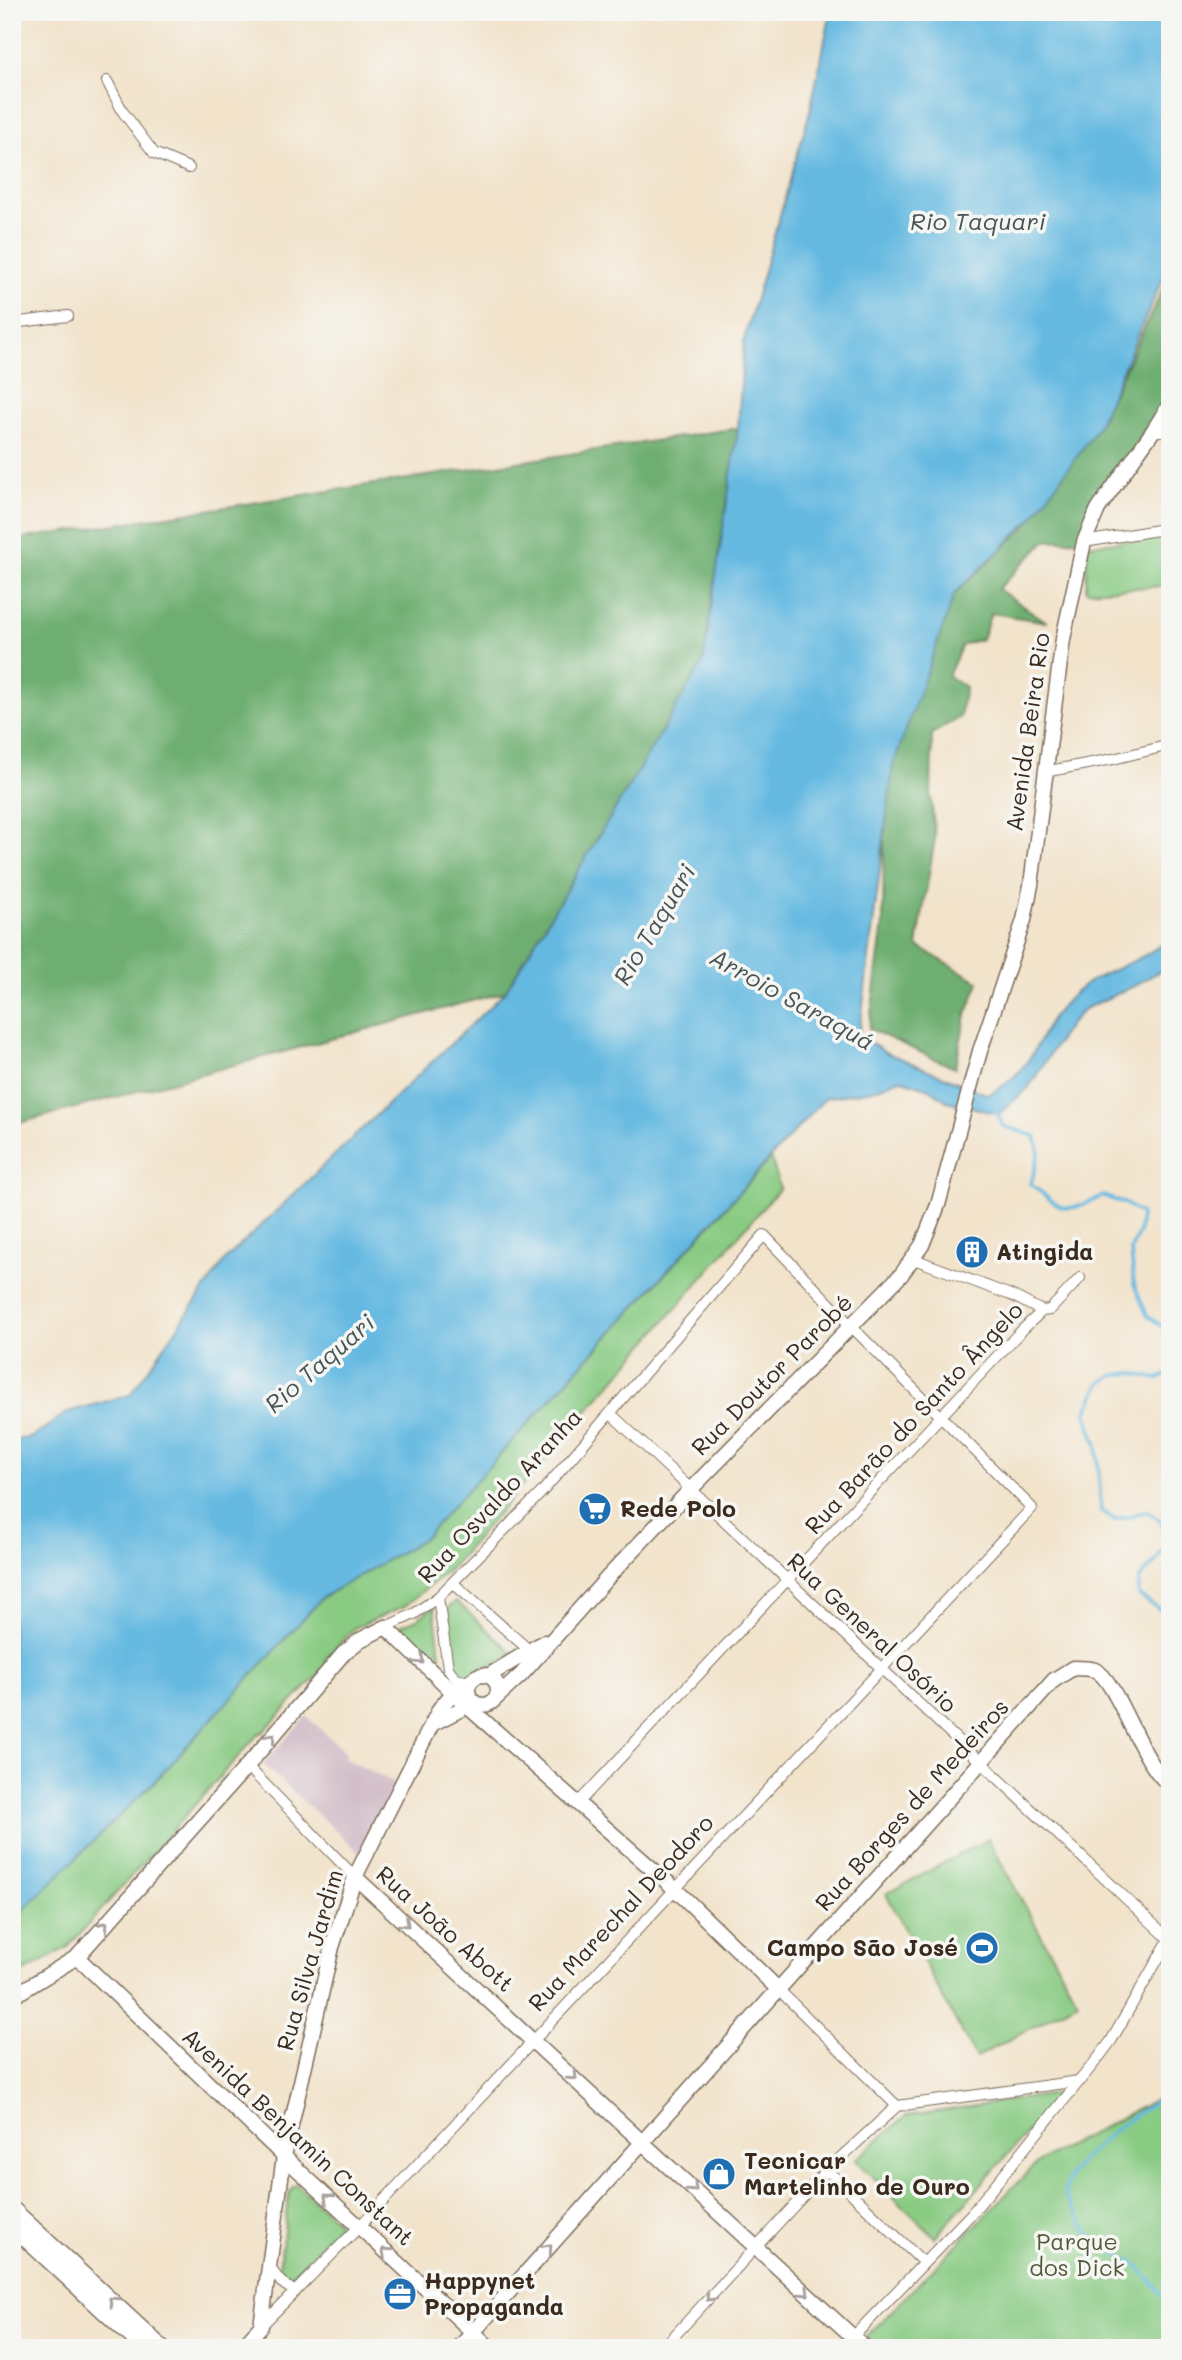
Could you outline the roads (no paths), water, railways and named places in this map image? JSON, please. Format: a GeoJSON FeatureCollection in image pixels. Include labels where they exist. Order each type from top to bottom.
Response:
{"type":"FeatureCollection","features":[{"type":"Feature","properties":{"kind":"main road","name":"Avenida Beira Rio"},"geometry":{"type":"LineString","coordinates":[[963,1115],[1024,920],[1031,885],[1063,639],[1084,542],[1098,509],[1170,404]]}},
{"type":"Feature","properties":{"kind":"main road","name":"Rua Doutor Parobé"},"geometry":{"type":"LineString","coordinates":[[494,1700],[521,1675],[691,1490],[852,1327],[914,1259],[938,1205],[963,1115]]}},
{"type":"Feature","properties":{"kind":"main road"},"geometry":{"type":"LineString","coordinates":[[386,1627],[453,1693],[471,1704],[675,1889],[779,1990]]}},
{"type":"Feature","properties":{"kind":"main road","name":"Rua Osvaldo Aranha"},"geometry":{"type":"LineString","coordinates":[[12,1997],[76,1957],[343,1654],[360,1640],[386,1627]]}},
{"type":"Feature","properties":{"kind":"main road","name":"Rua Doutor Parobé"},"geometry":{"type":"LineString","coordinates":[[488,1676],[557,1634]]}},
{"type":"Feature","properties":{"kind":"main road","name":"Rua Borges de Medeiros"},"geometry":{"type":"LineString","coordinates":[[459,2348],[1054,1680],[1073,1668],[1096,1671],[1109,1683],[1151,1765],[1170,1785]]}},
{"type":"Feature","properties":{"kind":"main road"},"geometry":{"type":"LineString","coordinates":[[471,1704],[470,1683],[478,1676],[488,1676],[497,1685],[494,1700],[500,1733]]}},
{"type":"Feature","properties":{"kind":"main road","name":"Rua Silva Jardim"},"geometry":{"type":"LineString","coordinates":[[261,2326],[285,2149],[332,1947],[355,1877],[440,1708],[453,1693],[470,1683]]}},
{"type":"Feature","properties":{"kind":"main road"},"geometry":{"type":"LineString","coordinates":[[434,1723],[471,1704],[483,1705],[494,1700]]}},
{"type":"Feature","properties":{"kind":"main road","name":"Rua João Abott"},"geometry":{"type":"LineString","coordinates":[[355,1877],[757,2247],[848,2342],[865,2348]]}},
{"type":"Feature","properties":{"kind":"main road","name":"Avenida Benjamin Constant"},"geometry":{"type":"LineString","coordinates":[[76,1957],[285,2149]]}},
{"type":"Feature","properties":{"kind":"main road"},"geometry":{"type":"LineString","coordinates":[[278,2190],[290,2172],[296,2168],[285,2149]]}},
{"type":"Feature","properties":{"kind":"main road","name":"Avenida Benjamin Constant"},"geometry":{"type":"LineString","coordinates":[[296,2168],[490,2348]]}},
{"type":"Feature","properties":{"kind":"main road"},"geometry":{"type":"LineString","coordinates":[[12,2208],[64,2265],[141,2340],[163,2348]]}},
{"type":"Feature","properties":{"kind":"main road"},"geometry":{"type":"LineString","coordinates":[[12,2227],[64,2265]]}},
{"type":"Feature","properties":{"kind":"main road","name":"Rua Marechal Deodoro"},"geometry":{"type":"LineString","coordinates":[[241,2348],[261,2326]]}},
{"type":"Feature","properties":{"kind":"street"},"geometry":{"type":"LineString","coordinates":[[107,81],[129,121],[154,153],[189,168]]}},
{"type":"Feature","properties":{"kind":"street"},"geometry":{"type":"LineString","coordinates":[[12,323],[68,316]]}},
{"type":"Feature","properties":{"kind":"street"},"geometry":{"type":"LineString","coordinates":[[1153,431],[1170,431]]}},
{"type":"Feature","properties":{"kind":"street"},"geometry":{"type":"LineString","coordinates":[[1084,542],[1170,528]]}},
{"type":"Feature","properties":{"kind":"street"},"geometry":{"type":"LineString","coordinates":[[1044,772],[1114,759],[1170,744]]}},
{"type":"Feature","properties":{"kind":"street","name":"Rua Osvaldo Aranha"},"geometry":{"type":"LineString","coordinates":[[386,1627],[414,1614],[438,1597],[541,1493],[764,1235],[852,1327]]}},
{"type":"Feature","properties":{"kind":"street"},"geometry":{"type":"LineString","coordinates":[[914,1259],[1013,1296],[1042,1311]]}},
{"type":"Feature","properties":{"kind":"street","name":"Rua Barão do Santo Ângelo"},"geometry":{"type":"LineString","coordinates":[[578,1803],[1042,1311],[1050,1310],[1080,1278]]}},
{"type":"Feature","properties":{"kind":"street"},"geometry":{"type":"LineString","coordinates":[[852,1327],[942,1416]]}},
{"type":"Feature","properties":{"kind":"street","name":"Rua General Osório"},"geometry":{"type":"LineString","coordinates":[[610,1413],[1170,1939]]}},
{"type":"Feature","properties":{"kind":"street","name":"Rua Marechal Deodoro"},"geometry":{"type":"LineString","coordinates":[[261,2326],[359,2227],[1032,1508],[942,1416]]}},
{"type":"Feature","properties":{"kind":"street"},"geometry":{"type":"LineString","coordinates":[[453,1583],[529,1650]]}},
{"type":"Feature","properties":{"kind":"street"},"geometry":{"type":"LineString","coordinates":[[438,1597],[448,1668],[456,1679],[470,1683]]}},
{"type":"Feature","properties":{"kind":"street","name":"Rua João Abott"},"geometry":{"type":"LineString","coordinates":[[247,1766],[355,1877]]}},
{"type":"Feature","properties":{"kind":"street"},"geometry":{"type":"LineString","coordinates":[[848,2342],[972,2213],[1111,2041],[1170,1939]]}},
{"type":"Feature","properties":{"kind":"street"},"geometry":{"type":"LineString","coordinates":[[779,1990],[897,2106]]}},
{"type":"Feature","properties":{"kind":"street"},"geometry":{"type":"LineString","coordinates":[[663,2348],[827,2170],[897,2106],[1079,2081]]}},
{"type":"Feature","properties":{"kind":"street"},"geometry":{"type":"LineString","coordinates":[[827,2170],[924,2263]]}},
{"type":"Feature","properties":{"kind":"street"},"geometry":{"type":"LineString","coordinates":[[270,2268],[281,2282],[295,2292]]}},
{"type":"Feature","properties":{"kind":"water","name":"Rio Taquari"},"geometry":{"type":"Polygon","coordinates":[[[831,12],[1170,12],[1170,262],[1097,428],[1031,520],[955,593],[893,766],[859,1036],[885,1052],[988,1095],[1022,1068],[1052,1019],[1083,986],[1141,957],[1170,937],[1170,965],[1132,987],[1084,1009],[1069,1025],[1028,1088],[999,1114],[947,1101],[930,1089],[900,1079],[873,1090],[825,1098],[423,1539],[323,1597],[157,1779],[12,1921],[12,1441],[32,1437],[68,1412],[130,1395],[226,1259],[505,992],[703,663],[738,428],[744,340],[810,111],[831,12]]]}},
{"type":"Feature","properties":{"kind":"waterway"},"geometry":{"type":"LineString","coordinates":[[996,1111],[1003,1126],[1035,1136],[1039,1152],[1031,1184],[1058,1205],[1071,1208],[1103,1196],[1126,1204],[1141,1214],[1139,1232],[1131,1249],[1134,1284],[1147,1315],[1170,1332]]}},
{"type":"Feature","properties":{"kind":"waterway"},"geometry":{"type":"LineString","coordinates":[[1170,1374],[1157,1379],[1132,1373],[1114,1375],[1100,1383],[1086,1413],[1097,1445],[1101,1511],[1115,1520],[1147,1511],[1160,1521],[1165,1530],[1165,1546],[1161,1554],[1139,1579],[1139,1596],[1170,1616]]}},
{"type":"Feature","properties":{"kind":"waterway"},"geometry":{"type":"LineString","coordinates":[[1170,2092],[1119,2126],[1081,2161],[1070,2175],[1064,2194],[1091,2236],[1106,2248],[1137,2265],[1170,2303]]}},
{"type":"Feature","properties":{"kind":"place","name":"Atingida"},"geometry":{"type":"Point","coordinates":[972,1252]}},
{"type":"Feature","properties":{"kind":"place","name":"Rede Polo"},"geometry":{"type":"Point","coordinates":[595,1509]}},
{"type":"Feature","properties":{"kind":"place","name":"Campo São José"},"geometry":{"type":"Point","coordinates":[982,1948]}},
{"type":"Feature","properties":{"kind":"place","name":"Tecnicar Martelinho de Ouro"},"geometry":{"type":"Point","coordinates":[719,2174]}},
{"type":"Feature","properties":{"kind":"place","name":"Happynet Propaganda"},"geometry":{"type":"Point","coordinates":[400,2294]}},
{"type":"Feature","properties":{"kind":"water label","name":"Arroio Saraquá"},"geometry":{"type":"Point","coordinates":[792,1000]}},
{"type":"Feature","properties":{"kind":"park label","name":"Parque dos Dick"},"geometry":{"type":"Point","coordinates":[1077,2255]}}]}
